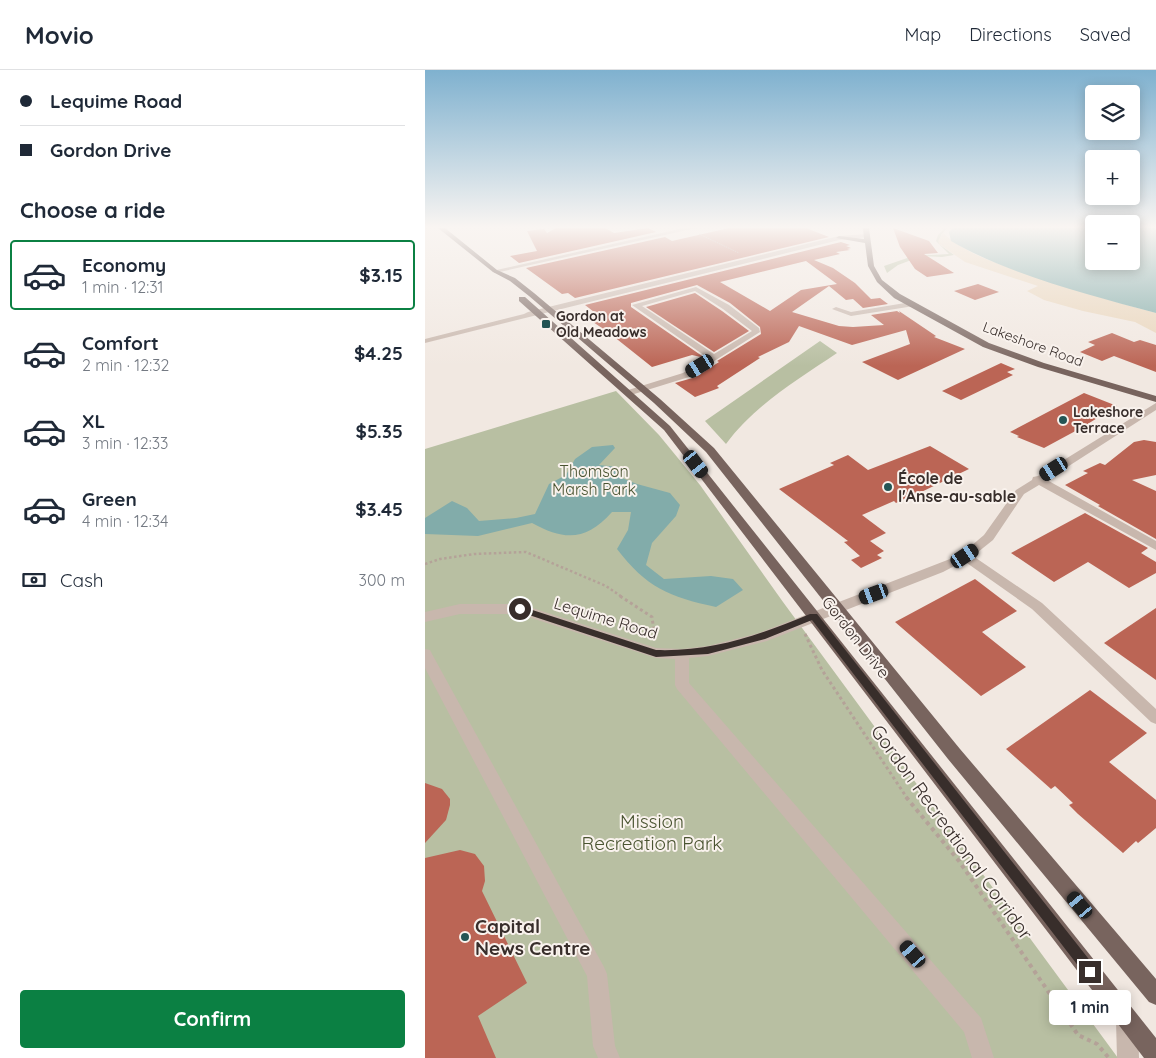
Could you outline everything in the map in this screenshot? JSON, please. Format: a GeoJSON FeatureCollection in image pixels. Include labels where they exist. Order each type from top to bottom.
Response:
{"type":"FeatureCollection","features":[{"type":"Feature","properties":{"kind":"main road","name":"Gordon Drive"},"geometry":{"type":"LineString","coordinates":[[496,274],[532,313],[667,428],[1156,1056]]}},
{"type":"Feature","properties":{"kind":"main road","name":"Gordon Drive"},"geometry":{"type":"LineString","coordinates":[[505,274],[681,422],[710,450],[838,607],[960,762],[1156,995]]}},
{"type":"Feature","properties":{"kind":"main road","name":"Lakeshore Road"},"geometry":{"type":"LineString","coordinates":[[875,274],[879,281],[897,296],[986,345],[1041,365],[1156,399]]}},
{"type":"Feature","properties":{"kind":"street"},"geometry":{"type":"LineString","coordinates":[[425,341],[690,274]]}},
{"type":"Feature","properties":{"kind":"street"},"geometry":{"type":"LineString","coordinates":[[646,285],[665,297]]}},
{"type":"Feature","properties":{"kind":"street"},"geometry":{"type":"LineString","coordinates":[[628,393],[686,375],[713,358],[756,330],[726,307],[696,289],[636,304],[713,358]]}},
{"type":"Feature","properties":{"kind":"street"},"geometry":{"type":"LineString","coordinates":[[836,309],[851,314],[911,304]]}},
{"type":"Feature","properties":{"kind":"street","name":"Lequime Road"},"geometry":{"type":"LineString","coordinates":[[425,618],[460,609],[520,609],[656,653],[682,654],[708,651],[762,637],[939,569],[965,556],[983,544],[995,530],[1009,505],[1020,492],[1037,479],[1156,406]]}},
{"type":"Feature","properties":{"kind":"street"},"geometry":{"type":"LineString","coordinates":[[1037,479],[1156,546]]}},
{"type":"Feature","properties":{"kind":"street"},"geometry":{"type":"LineString","coordinates":[[965,556],[1037,606],[1156,718]]}},
{"type":"Feature","properties":{"kind":"street"},"geometry":{"type":"LineString","coordinates":[[425,654],[597,974],[605,1046],[609,1058]]}},
{"type":"Feature","properties":{"kind":"street"},"geometry":{"type":"LineString","coordinates":[[682,654],[682,685],[973,1026],[983,1058]]}},
{"type":"Feature","properties":{"kind":"street"},"geometry":{"type":"LineString","coordinates":[[1127,1018],[1128,1058]]}},
{"type":"Feature","properties":{"kind":"path"},"geometry":{"type":"LineString","coordinates":[[425,564],[440,559],[474,554],[526,552],[605,586],[652,617],[655,639]]}},
{"type":"Feature","properties":{"kind":"path","name":"Gordon Recreational Corridor"},"geometry":{"type":"LineString","coordinates":[[796,623],[807,637],[822,670],[913,808],[959,861],[1078,1034],[1097,1044],[1109,1058]]}},
{"type":"Feature","properties":{"kind":"green space"},"geometry":{"type":"Polygon","coordinates":[[[820,341],[837,353],[763,405],[737,430],[726,444],[705,421],[820,341]]]}},
{"type":"Feature","properties":{"kind":"green space","name":"Mission Recreation Park"},"geometry":{"type":"Polygon","coordinates":[[[616,391],[659,435],[700,485],[783,602],[1118,1058],[425,1058],[425,449],[616,391]]]}},
{"type":"Feature","properties":{"kind":"sand"},"geometry":{"type":"Polygon","coordinates":[[[1002,274],[1030,274],[1156,313],[1156,333],[1135,322],[1083,311],[1044,300],[1027,291],[1038,286],[1002,274]]]}},
{"type":"Feature","properties":{"kind":"water"},"geometry":{"type":"Polygon","coordinates":[[[1024,274],[1156,274],[1156,313],[1024,274]]]}},
{"type":"Feature","properties":{"kind":"water"},"geometry":{"type":"Polygon","coordinates":[[[613,445],[615,448],[599,465],[618,467],[622,478],[670,493],[680,505],[676,516],[652,543],[646,565],[664,579],[711,576],[733,579],[743,590],[716,607],[672,594],[649,581],[638,573],[617,549],[628,530],[631,512],[612,512],[593,528],[575,535],[555,533],[532,523],[478,536],[425,534],[425,518],[452,501],[467,508],[479,521],[516,518],[535,514],[549,484],[566,475],[575,459],[592,447],[613,445]]]}},
{"type":"Feature","properties":{"kind":"building"},"geometry":{"type":"Polygon","coordinates":[[[534,274],[674,274],[575,298],[568,293],[562,294],[534,274]]]}},
{"type":"Feature","properties":{"kind":"building"},"geometry":{"type":"Polygon","coordinates":[[[711,274],[752,274],[720,282],[770,311],[801,290],[837,284],[824,274],[842,274],[855,283],[871,299],[880,298],[888,304],[863,308],[853,299],[846,300],[829,286],[792,312],[839,326],[853,327],[884,325],[871,315],[897,311],[900,313],[899,311],[936,336],[934,337],[965,349],[898,380],[862,362],[910,344],[906,330],[852,345],[799,326],[789,342],[758,357],[760,358],[717,386],[719,388],[695,397],[675,383],[696,377],[719,362],[717,361],[761,334],[760,327],[730,303],[697,285],[631,303],[631,307],[705,358],[692,355],[652,367],[590,320],[592,319],[589,317],[598,315],[585,305],[711,274]]]}},
{"type":"Feature","properties":{"kind":"building"},"geometry":{"type":"Polygon","coordinates":[[[923,274],[947,274],[927,277],[923,274]]]}},
{"type":"Feature","properties":{"kind":"building"},"geometry":{"type":"Polygon","coordinates":[[[978,284],[999,292],[975,300],[954,291],[978,284]]]}},
{"type":"Feature","properties":{"kind":"building"},"geometry":{"type":"Polygon","coordinates":[[[695,293],[749,331],[714,352],[646,307],[695,293]]]}},
{"type":"Feature","properties":{"kind":"building"},"geometry":{"type":"Polygon","coordinates":[[[1112,333],[1134,342],[1140,340],[1156,345],[1156,372],[1114,356],[1102,361],[1080,352],[1095,345],[1088,342],[1112,333]]]}},
{"type":"Feature","properties":{"kind":"building"},"geometry":{"type":"Polygon","coordinates":[[[1001,363],[1015,369],[1007,372],[1013,375],[961,400],[942,391],[1001,363]]]}},
{"type":"Feature","properties":{"kind":"building","name":"Lakeshore Terrace"},"geometry":{"type":"Polygon","coordinates":[[[1084,393],[1117,406],[1044,448],[1017,437],[1019,436],[1010,432],[1084,393]]]}},
{"type":"Feature","properties":{"kind":"building"},"geometry":{"type":"Polygon","coordinates":[[[1144,440],[1156,442],[1156,475],[1132,480],[1156,491],[1156,539],[1065,485],[1088,473],[1083,471],[1100,463],[1105,465],[1134,442],[1144,440]]]}},
{"type":"Feature","properties":{"kind":"building"},"geometry":{"type":"Polygon","coordinates":[[[930,446],[969,469],[913,496],[896,503],[894,501],[862,515],[886,533],[870,541],[884,551],[877,555],[882,558],[861,568],[851,560],[860,556],[844,542],[848,541],[779,489],[834,465],[830,463],[848,455],[868,470],[930,446]]]}},
{"type":"Feature","properties":{"kind":"building"},"geometry":{"type":"Polygon","coordinates":[[[1085,513],[1148,548],[1141,553],[1156,562],[1156,573],[1129,588],[1088,562],[1054,582],[1011,553],[1085,513]]]}},
{"type":"Feature","properties":{"kind":"building"},"geometry":{"type":"Polygon","coordinates":[[[975,579],[1017,611],[982,632],[1026,667],[981,696],[895,622],[975,579]]]}},
{"type":"Feature","properties":{"kind":"building"},"geometry":{"type":"Polygon","coordinates":[[[1156,608],[1156,680],[1104,643],[1156,608]]]}},
{"type":"Feature","properties":{"kind":"building"},"geometry":{"type":"Polygon","coordinates":[[[1090,690],[1147,733],[1109,762],[1156,800],[1156,828],[1138,843],[1136,841],[1123,853],[1078,814],[1069,805],[1073,803],[1055,786],[1051,789],[1006,749],[1090,690]]]}},
{"type":"Feature","properties":{"kind":"building"},"geometry":{"type":"Polygon","coordinates":[[[425,783],[442,789],[450,799],[450,805],[446,820],[425,843],[425,783]]]}},
{"type":"Feature","properties":{"kind":"building","name":"Capital News Centre"},"geometry":{"type":"Polygon","coordinates":[[[460,850],[475,854],[484,866],[485,881],[482,891],[527,983],[478,1016],[496,1058],[425,1058],[425,858],[460,850]]]}},
{"type":"Feature","properties":{"kind":"place","name":"Gordon at Old Meadows"},"geometry":{"type":"Point","coordinates":[546,324]}},
{"type":"Feature","properties":{"kind":"place","name":"Lakeshore Terrace"},"geometry":{"type":"Point","coordinates":[1063,420]}},
{"type":"Feature","properties":{"kind":"place","name":"École de l'Anse-au-sable"},"geometry":{"type":"Point","coordinates":[888,487]}},
{"type":"Feature","properties":{"kind":"place","name":"Capital News Centre"},"geometry":{"type":"Point","coordinates":[465,937]}},
{"type":"Feature","properties":{"kind":"route"},"geometry":{"type":"LineString","coordinates":[[520,609],[656,653],[669,654],[708,651],[762,637],[813,616],[1090,972]]}},
{"type":"Feature","properties":{"kind":"park label","name":"Thomson Marsh Park"},"geometry":{"type":"Point","coordinates":[594,480]}}]}
